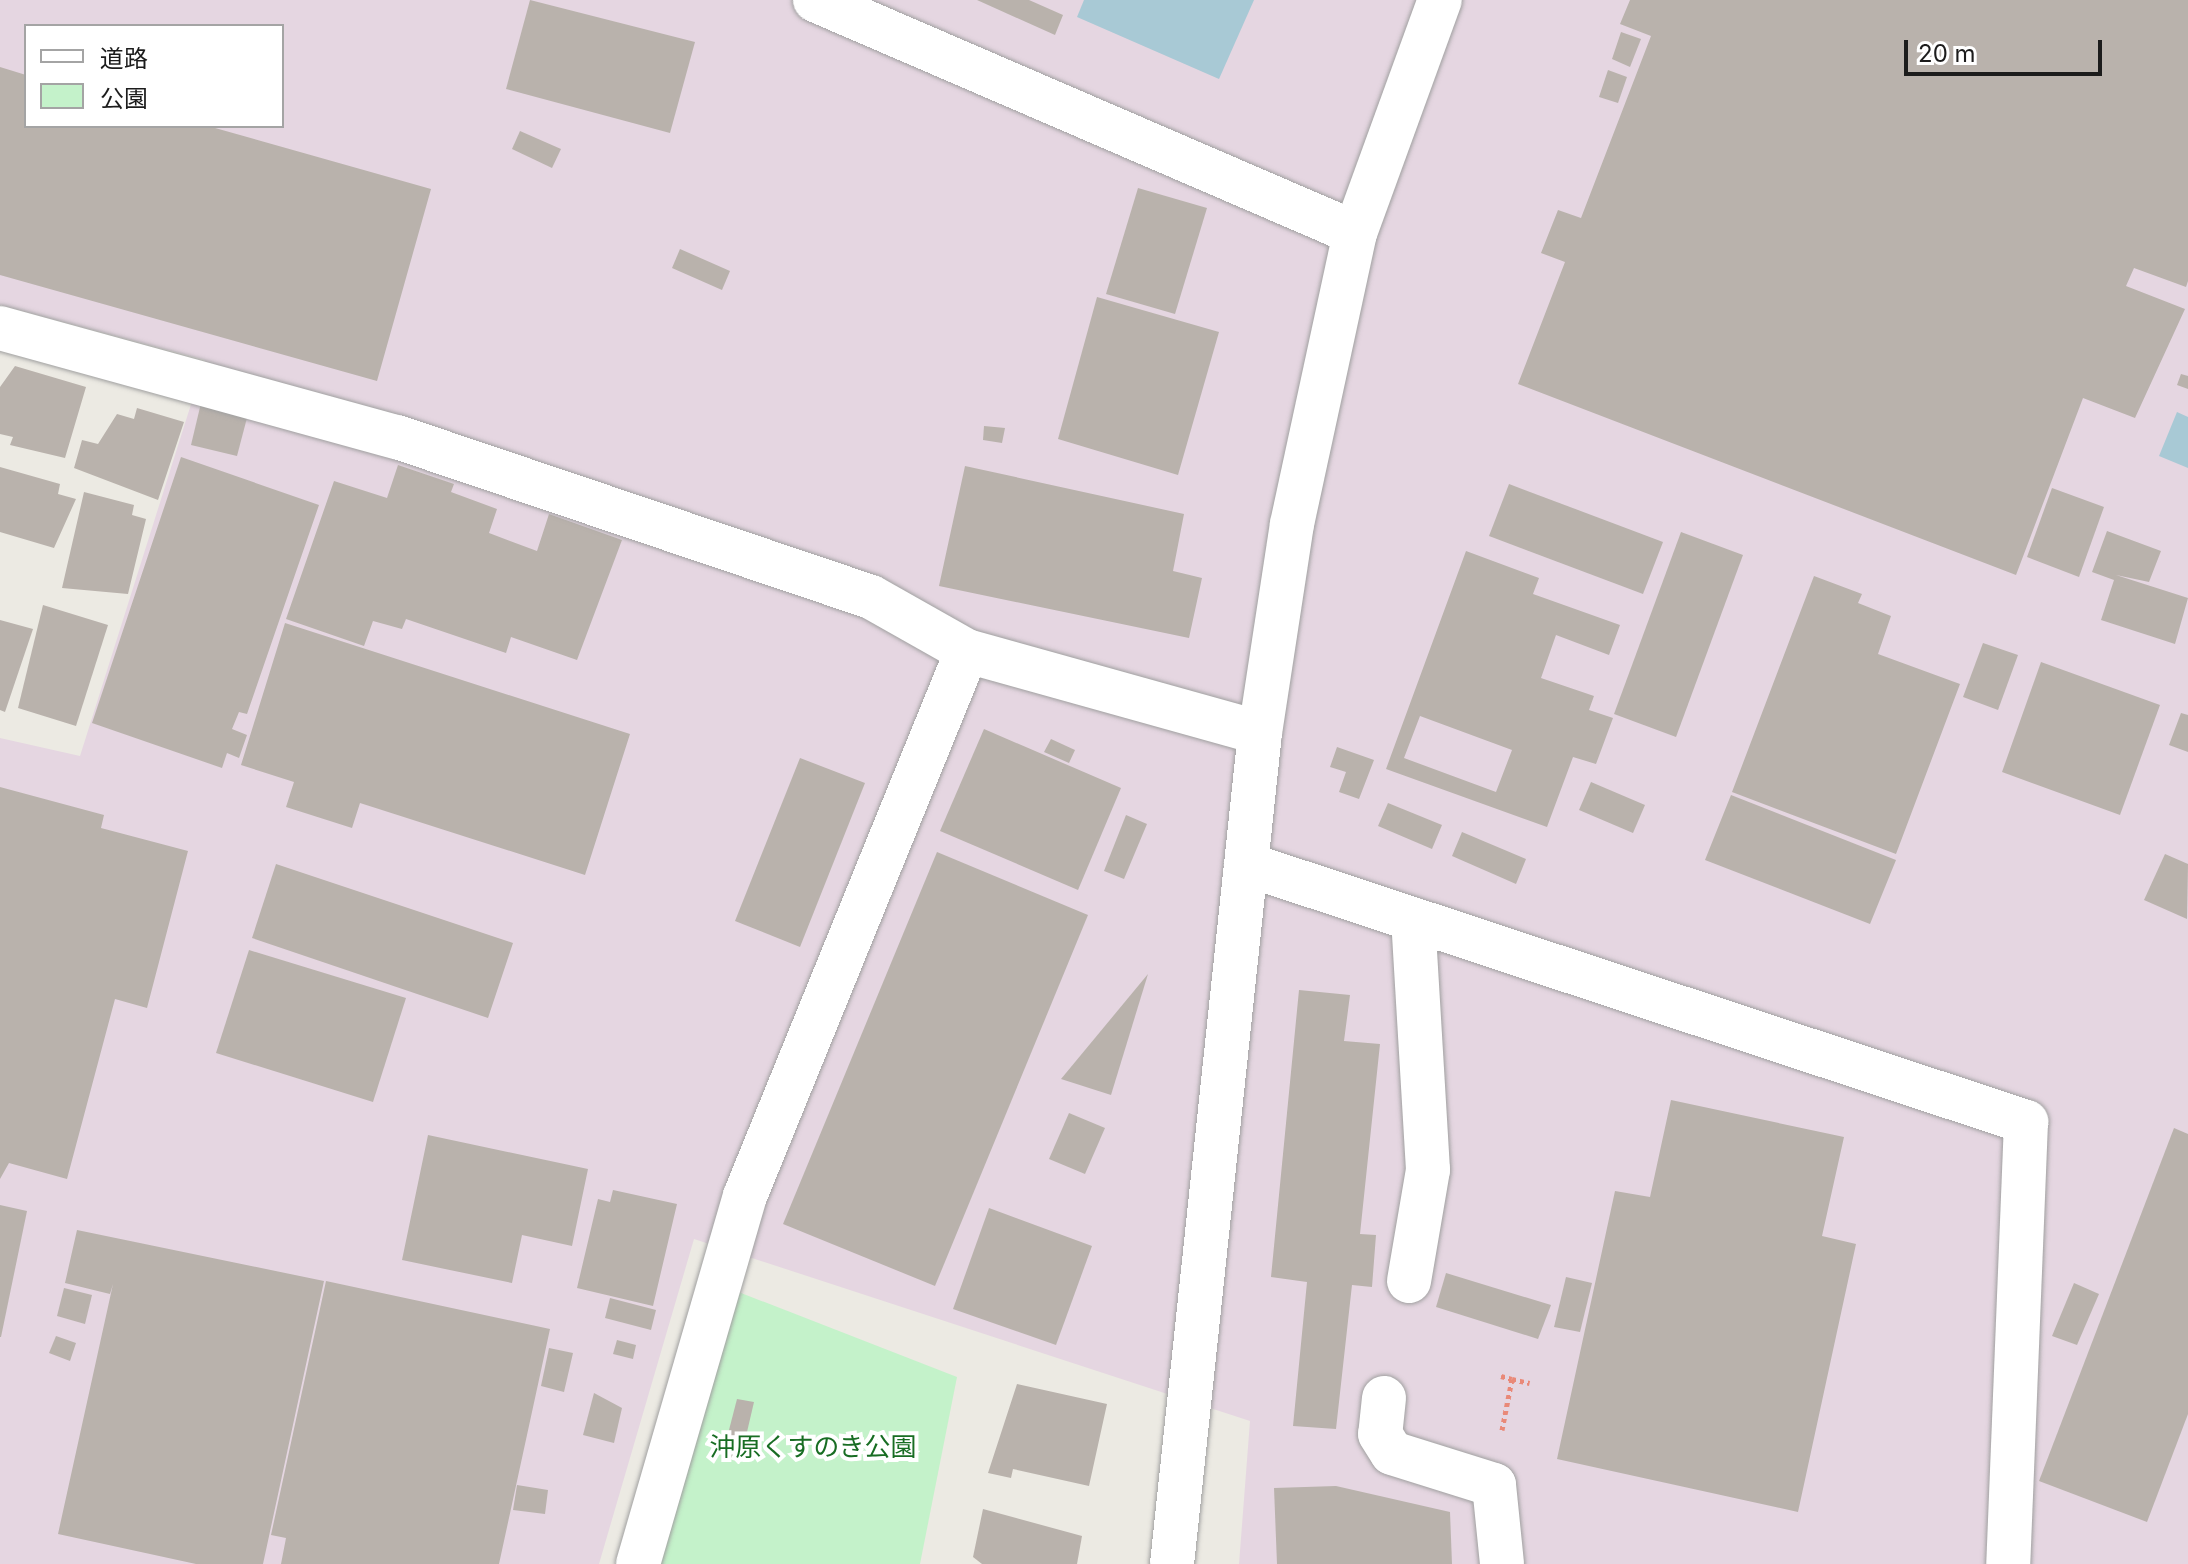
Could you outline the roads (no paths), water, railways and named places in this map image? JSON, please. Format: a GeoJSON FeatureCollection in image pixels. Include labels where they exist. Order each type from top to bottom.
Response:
{"type":"FeatureCollection","features":[{"type":"Feature","properties":{"kind":"street"},"geometry":{"type":"LineString","coordinates":[[815,0],[1355,233]]}},
{"type":"Feature","properties":{"kind":"street"},"geometry":{"type":"LineString","coordinates":[[1172,1564],[1260,733],[1292,524],[1355,233],[1440,0]]}},
{"type":"Feature","properties":{"kind":"street"},"geometry":{"type":"LineString","coordinates":[[0,328],[397,437],[871,597],[967,651],[1260,733]]}},
{"type":"Feature","properties":{"kind":"street"},"geometry":{"type":"LineString","coordinates":[[638,1564],[745,1196],[967,651]]}},
{"type":"Feature","properties":{"kind":"street"},"geometry":{"type":"LineString","coordinates":[[1246,864],[2026,1122],[2008,1564]]}},
{"type":"Feature","properties":{"kind":"street"},"geometry":{"type":"LineString","coordinates":[[1409,1281],[1428,1170],[1413,919]]}},
{"type":"Feature","properties":{"kind":"street"},"geometry":{"type":"LineString","coordinates":[[1384,1398],[1380,1434],[1392,1453],[1494,1485],[1502,1564]]}},
{"type":"Feature","properties":{"kind":"water"},"geometry":{"type":"Polygon","coordinates":[[[1084,0],[1254,0],[1219,79],[1077,17],[1084,0]]]}},
{"type":"Feature","properties":{"kind":"water"},"geometry":{"type":"Polygon","coordinates":[[[2177,412],[2188,417],[2188,468],[2159,456],[2177,412]]]}},
{"type":"Feature","properties":{"kind":"park label","name":"沖原くすのき公園"},"geometry":{"type":"Point","coordinates":[813,1447]}}]}
